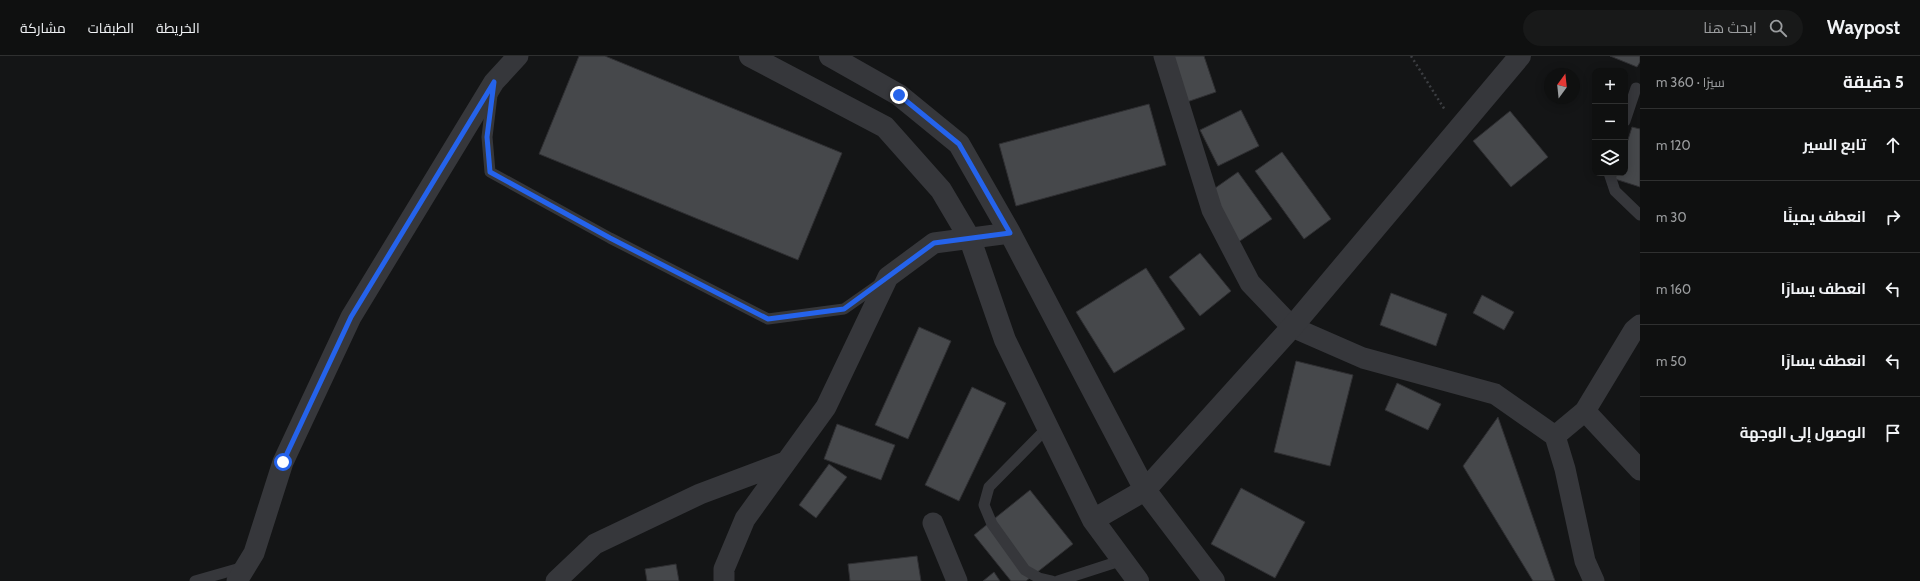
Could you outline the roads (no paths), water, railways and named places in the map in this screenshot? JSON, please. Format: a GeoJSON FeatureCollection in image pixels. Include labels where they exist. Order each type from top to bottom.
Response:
{"type":"FeatureCollection","features":[{"type":"Feature","properties":{"kind":"street"},"geometry":{"type":"LineString","coordinates":[[242,574],[254,553],[283,462],[351,317],[494,82],[518,56]]}},
{"type":"Feature","properties":{"kind":"street"},"geometry":{"type":"LineString","coordinates":[[750,56],[885,127],[941,190],[970,239],[1005,340],[1093,520],[1138,581]]}},
{"type":"Feature","properties":{"kind":"street"},"geometry":{"type":"LineString","coordinates":[[830,56],[899,95],[959,144],[1010,233],[1145,490],[1214,581]]}},
{"type":"Feature","properties":{"kind":"street"},"geometry":{"type":"LineString","coordinates":[[1164,56],[1212,210],[1250,282],[1292,327],[1363,358],[1495,394],[1555,436],[1565,469],[1585,561],[1594,581]]}},
{"type":"Feature","properties":{"kind":"street"},"geometry":{"type":"LineString","coordinates":[[1093,520],[1145,490],[1292,327],[1426,169],[1457,129],[1520,56]]}},
{"type":"Feature","properties":{"kind":"street"},"geometry":{"type":"LineString","coordinates":[[724,581],[724,569],[745,519],[826,407],[888,277],[934,243],[1010,233]]}},
{"type":"Feature","properties":{"kind":"street"},"geometry":{"type":"LineString","coordinates":[[1555,436],[1585,411],[1634,330],[1640,325]]}},
{"type":"Feature","properties":{"kind":"street"},"geometry":{"type":"LineString","coordinates":[[1585,411],[1640,470]]}},
{"type":"Feature","properties":{"kind":"street"},"geometry":{"type":"LineString","coordinates":[[556,581],[595,544],[700,494],[785,462]]}},
{"type":"Feature","properties":{"kind":"street"},"geometry":{"type":"LineString","coordinates":[[934,524],[957,581]]}},
{"type":"Feature","properties":{"kind":"lane"},"geometry":{"type":"LineString","coordinates":[[494,82],[487,137],[490,172],[610,238],[768,319],[844,309],[888,277]]}},
{"type":"Feature","properties":{"kind":"lane"},"geometry":{"type":"LineString","coordinates":[[1628,112],[1636,88]]}},
{"type":"Feature","properties":{"kind":"lane"},"geometry":{"type":"LineString","coordinates":[[1610,176],[1615,191],[1640,215]]}},
{"type":"Feature","properties":{"kind":"lane"},"geometry":{"type":"LineString","coordinates":[[1048,427],[989,486],[984,505],[992,524],[1025,570],[1039,578],[1052,581]]}},
{"type":"Feature","properties":{"kind":"lane"},"geometry":{"type":"LineString","coordinates":[[1058,581],[1123,560]]}},
{"type":"Feature","properties":{"kind":"lane"},"geometry":{"type":"LineString","coordinates":[[195,581],[242,574]]}}]}
